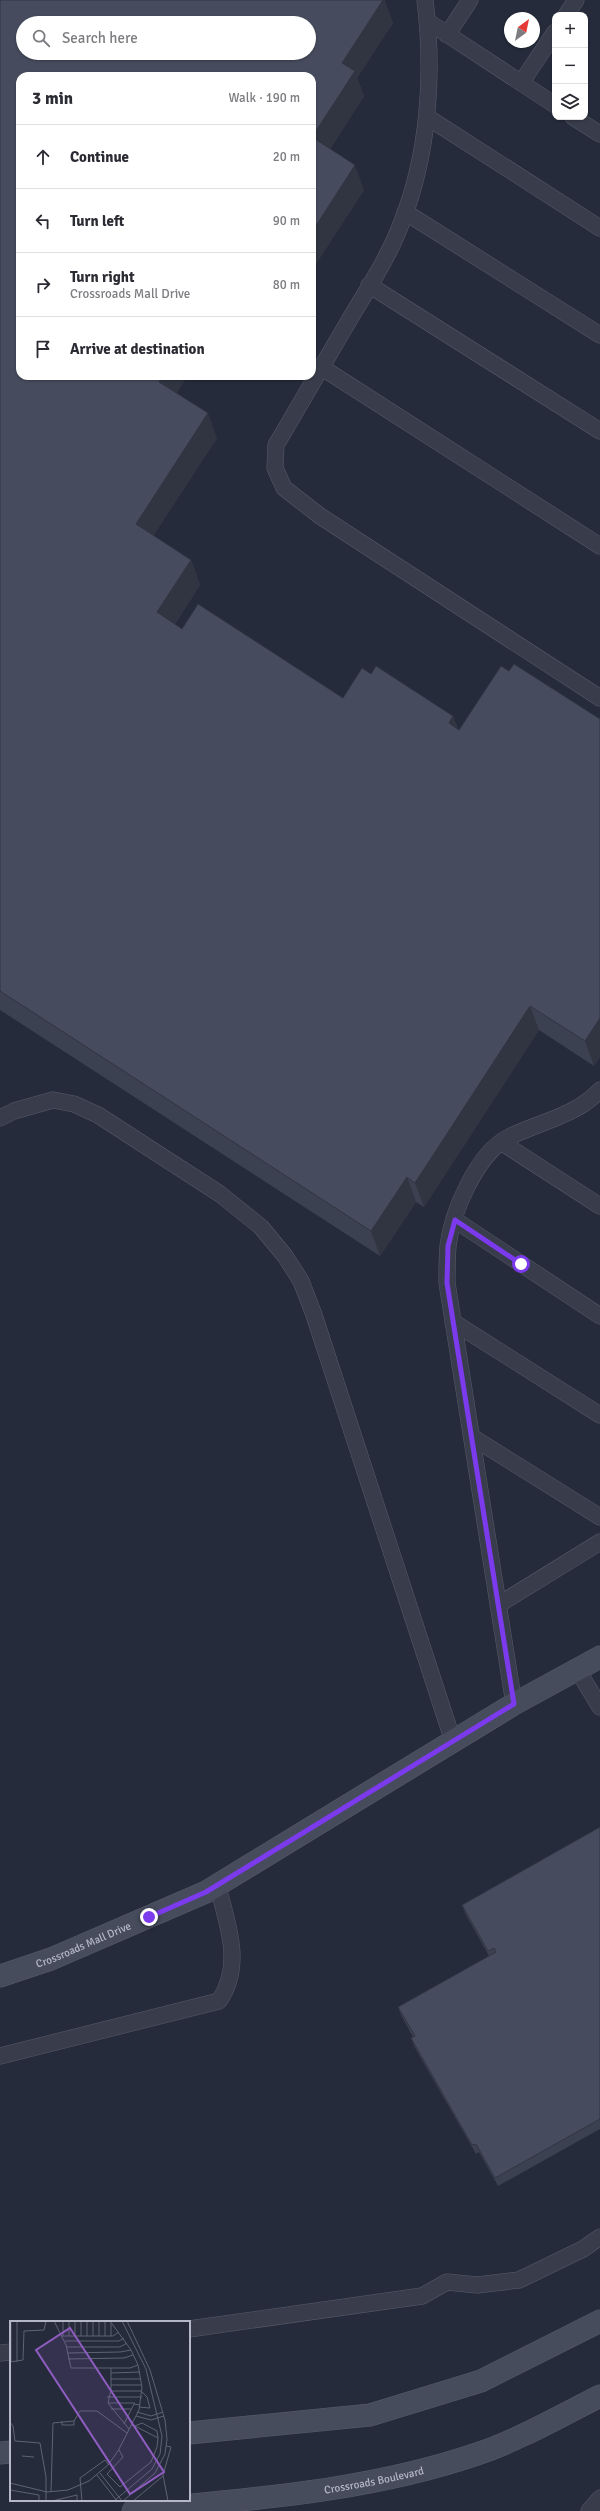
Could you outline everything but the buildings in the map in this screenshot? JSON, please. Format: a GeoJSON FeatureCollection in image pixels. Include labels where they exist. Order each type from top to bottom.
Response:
{"type":"FeatureCollection","features":[{"type":"Feature","properties":{"kind":"main road","name":"Crossroads Mall Drive"},"geometry":{"type":"LineString","coordinates":[[0,1976],[50,1959],[206,1892],[514,1704],[600,1657]]}},
{"type":"Feature","properties":{"kind":"main road"},"geometry":{"type":"LineString","coordinates":[[190,2433],[370,2414],[480,2381],[600,2321]]}},
{"type":"Feature","properties":{"kind":"main road","name":"Crossroads Boulevard"},"geometry":{"type":"LineString","coordinates":[[133,2511],[325,2490],[398,2477],[478,2454],[544,2425],[600,2396]]}},
{"type":"Feature","properties":{"kind":"main road"},"geometry":{"type":"LineString","coordinates":[[0,2453],[10,2452]]}},
{"type":"Feature","properties":{"kind":"lane"},"geometry":{"type":"LineString","coordinates":[[316,376],[370,285],[398,230],[405,212],[427,117],[430,70],[425,0]]}},
{"type":"Feature","properties":{"kind":"lane"},"geometry":{"type":"LineString","coordinates":[[447,34],[470,0]]}},
{"type":"Feature","properties":{"kind":"lane"},"geometry":{"type":"LineString","coordinates":[[568,12],[576,0]]}},
{"type":"Feature","properties":{"kind":"lane"},"geometry":{"type":"LineString","coordinates":[[427,21],[552,103]]}},
{"type":"Feature","properties":{"kind":"lane"},"geometry":{"type":"LineString","coordinates":[[521,83],[552,36]]}},
{"type":"Feature","properties":{"kind":"lane"},"geometry":{"type":"LineString","coordinates":[[427,117],[600,228]]}},
{"type":"Feature","properties":{"kind":"lane"},"geometry":{"type":"LineString","coordinates":[[579,120],[598,130]]}},
{"type":"Feature","properties":{"kind":"lane"},"geometry":{"type":"LineString","coordinates":[[405,212],[600,335]]}},
{"type":"Feature","properties":{"kind":"lane"},"geometry":{"type":"LineString","coordinates":[[370,285],[600,431]]}},
{"type":"Feature","properties":{"kind":"lane"},"geometry":{"type":"LineString","coordinates":[[321,367],[566,526],[600,546]]}},
{"type":"Feature","properties":{"kind":"lane"},"geometry":{"type":"LineString","coordinates":[[314,380],[276,445],[275,468],[284,488],[320,516],[600,698]]}},
{"type":"Feature","properties":{"kind":"lane"},"geometry":{"type":"LineString","coordinates":[[514,1704],[447,1283],[448,1246],[461,1201],[481,1162],[492,1149],[501,1142],[576,1109],[598,1094]]}},
{"type":"Feature","properties":{"kind":"lane"},"geometry":{"type":"LineString","coordinates":[[0,1118],[14,1110],[53,1100],[74,1104],[98,1115],[220,1194],[261,1227],[285,1256],[301,1281],[314,1315],[453,1741]]}},
{"type":"Feature","properties":{"kind":"lane"},"geometry":{"type":"LineString","coordinates":[[501,1142],[600,1206]]}},
{"type":"Feature","properties":{"kind":"lane"},"geometry":{"type":"LineString","coordinates":[[455,1220],[600,1316]]}},
{"type":"Feature","properties":{"kind":"lane"},"geometry":{"type":"LineString","coordinates":[[453,1322],[600,1415]]}},
{"type":"Feature","properties":{"kind":"lane"},"geometry":{"type":"LineString","coordinates":[[472,1437],[600,1517]]}},
{"type":"Feature","properties":{"kind":"lane"},"geometry":{"type":"LineString","coordinates":[[498,1605],[600,1542]]}},
{"type":"Feature","properties":{"kind":"lane"},"geometry":{"type":"LineString","coordinates":[[577,1669],[600,1707]]}},
{"type":"Feature","properties":{"kind":"lane"},"geometry":{"type":"LineString","coordinates":[[0,2056],[219,2001],[227,1990],[232,1961],[232,1938],[217,1884]]}},
{"type":"Feature","properties":{"kind":"lane"},"geometry":{"type":"LineString","coordinates":[[190,2328],[422,2296],[447,2282],[477,2285],[519,2280],[583,2249],[600,2237]]}},
{"type":"Feature","properties":{"kind":"lane"},"geometry":{"type":"LineString","coordinates":[[0,2353],[10,2352]]}},
{"type":"Feature","properties":{"kind":"lane"},"geometry":{"type":"LineString","coordinates":[[588,2511],[600,2498]]}},
{"type":"Feature","properties":{"kind":"route"},"geometry":{"type":"LineString","coordinates":[[149,1917],[206,1892],[514,1704],[447,1283],[448,1246],[455,1220],[521,1264]]}}]}
